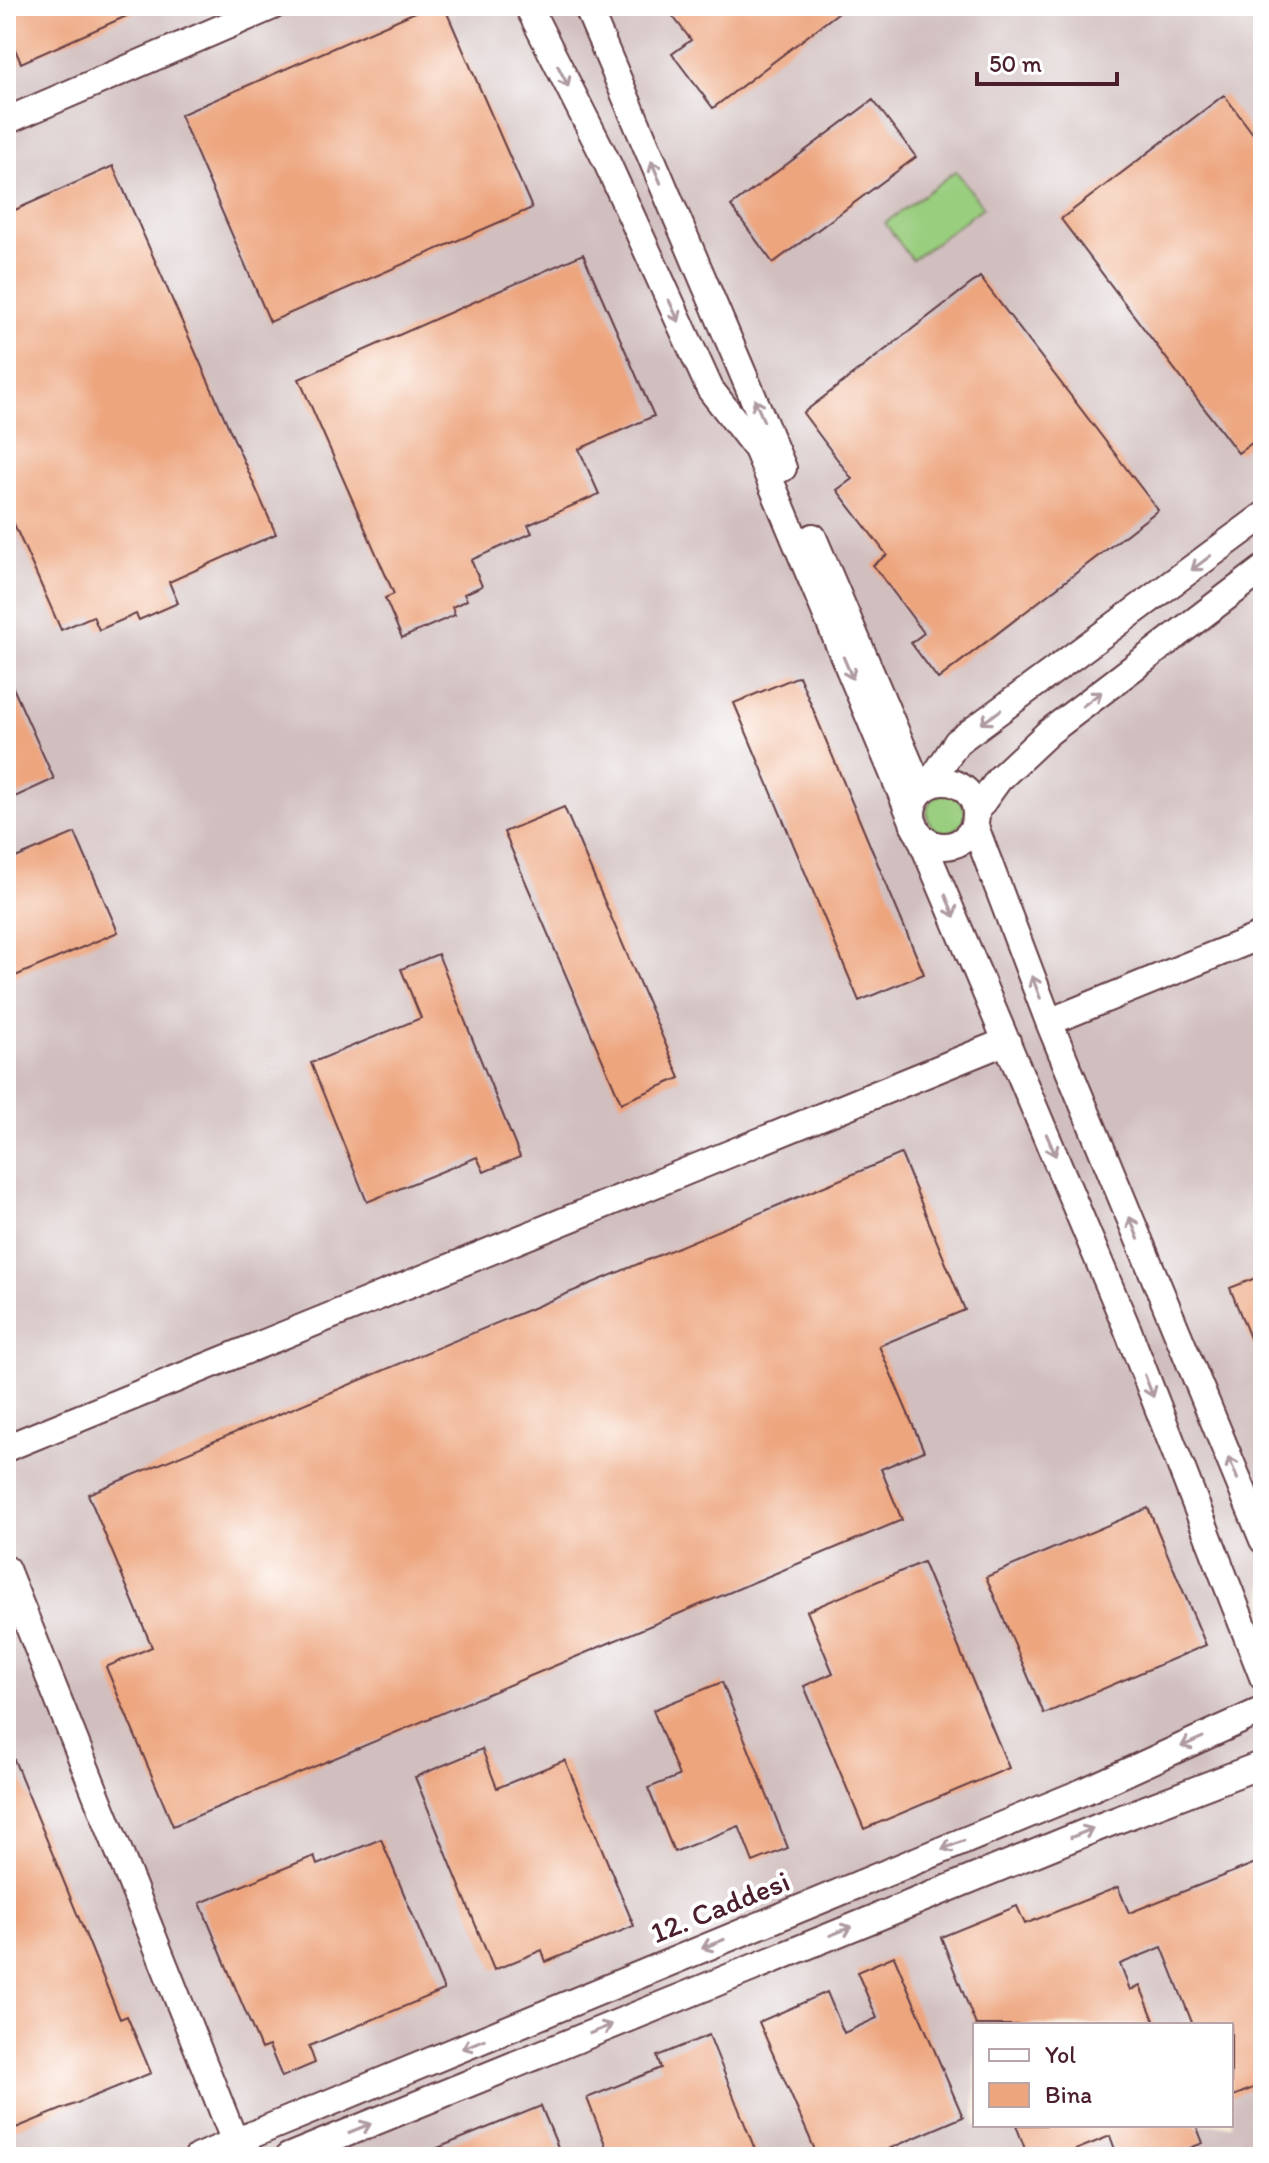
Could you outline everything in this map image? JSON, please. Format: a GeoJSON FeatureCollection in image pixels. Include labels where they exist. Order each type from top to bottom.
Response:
{"type":"FeatureCollection","features":[{"type":"Feature","properties":{"kind":"street"},"geometry":{"type":"LineString","coordinates":[[6,121],[273,6]]}},
{"type":"Feature","properties":{"kind":"street"},"geometry":{"type":"LineString","coordinates":[[528,6],[604,156],[710,389],[757,449],[1127,1328],[1263,1677]]}},
{"type":"Feature","properties":{"kind":"street"},"geometry":{"type":"LineString","coordinates":[[587,6],[925,789]]}},
{"type":"Feature","properties":{"kind":"street"},"geometry":{"type":"LineString","coordinates":[[1263,516],[957,742],[925,789],[916,797],[913,808],[917,830],[934,844],[952,845],[968,836],[975,818],[999,779],[1049,732],[1263,569]]}},
{"type":"Feature","properties":{"kind":"street"},"geometry":{"type":"LineString","coordinates":[[925,789],[946,781],[963,787],[974,802],[975,818],[1049,1022],[1263,1540]]}},
{"type":"Feature","properties":{"kind":"street"},"geometry":{"type":"LineString","coordinates":[[1049,1022],[1263,935]]}},
{"type":"Feature","properties":{"kind":"street"},"geometry":{"type":"LineString","coordinates":[[6,1448],[1007,1041]]}},
{"type":"Feature","properties":{"kind":"street"},"geometry":{"type":"LineString","coordinates":[[6,1569],[235,2142]]}},
{"type":"Feature","properties":{"kind":"street","name":"12. Caddesi"},"geometry":{"type":"LineString","coordinates":[[198,2157],[1085,1791],[1263,1710]]}},
{"type":"Feature","properties":{"kind":"street"},"geometry":{"type":"LineString","coordinates":[[288,2157],[1099,1827],[1263,1764]]}},
{"type":"Feature","properties":{"kind":"shaded area"},"geometry":{"type":"Polygon","coordinates":[[[6,6],[1263,6],[1263,2157],[6,2157],[6,6]]]}},
{"type":"Feature","properties":{"kind":"green space"},"geometry":{"type":"Polygon","coordinates":[[[956,171],[983,207],[912,260],[885,223],[956,171]]]}},
{"type":"Feature","properties":{"kind":"green space"},"geometry":{"type":"Polygon","coordinates":[[[946,794],[960,799],[965,813],[960,827],[946,832],[932,827],[927,813],[932,799],[946,794]]]}},
{"type":"Feature","properties":{"kind":"building"},"geometry":{"type":"Polygon","coordinates":[[[6,6],[149,6],[21,63],[6,29],[6,6]]]}},
{"type":"Feature","properties":{"kind":"building"},"geometry":{"type":"Polygon","coordinates":[[[429,6],[444,6],[532,208],[270,322],[180,115],[429,6]]]}},
{"type":"Feature","properties":{"kind":"building"},"geometry":{"type":"Polygon","coordinates":[[[665,6],[847,6],[713,108],[672,54],[691,40],[665,6]]]}},
{"type":"Feature","properties":{"kind":"building"},"geometry":{"type":"Polygon","coordinates":[[[1224,95],[1263,147],[1263,435],[1238,453],[1061,219],[1224,95]]]}},
{"type":"Feature","properties":{"kind":"building"},"geometry":{"type":"Polygon","coordinates":[[[873,100],[916,157],[773,263],[731,206],[873,100]]]}},
{"type":"Feature","properties":{"kind":"building"},"geometry":{"type":"Polygon","coordinates":[[[113,166],[276,534],[169,582],[178,603],[139,620],[136,614],[99,630],[93,616],[61,630],[6,506],[6,214],[113,166]]]}},
{"type":"Feature","properties":{"kind":"building"},"geometry":{"type":"Polygon","coordinates":[[[583,254],[654,416],[579,449],[599,494],[528,525],[532,533],[471,560],[482,586],[464,594],[467,600],[452,607],[455,615],[402,638],[385,598],[394,594],[299,379],[583,254]]]}},
{"type":"Feature","properties":{"kind":"building"},"geometry":{"type":"Polygon","coordinates":[[[980,277],[1158,510],[938,679],[911,643],[924,633],[873,565],[887,555],[837,490],[852,479],[803,413],[980,277]]]}},
{"type":"Feature","properties":{"kind":"building"},"geometry":{"type":"Polygon","coordinates":[[[6,672],[54,779],[6,801],[6,672]]]}},
{"type":"Feature","properties":{"kind":"building"},"geometry":{"type":"Polygon","coordinates":[[[799,676],[924,974],[859,1001],[734,703],[799,676]]]}},
{"type":"Feature","properties":{"kind":"building"},"geometry":{"type":"Polygon","coordinates":[[[564,807],[680,1078],[621,1103],[504,832],[564,807]]]}},
{"type":"Feature","properties":{"kind":"building"},"geometry":{"type":"Polygon","coordinates":[[[75,833],[118,932],[6,980],[6,862],[75,833]]]}},
{"type":"Feature","properties":{"kind":"building"},"geometry":{"type":"Polygon","coordinates":[[[438,954],[520,1157],[484,1172],[477,1157],[367,1202],[311,1063],[421,1018],[401,969],[438,954]]]}},
{"type":"Feature","properties":{"kind":"building"},"geometry":{"type":"Polygon","coordinates":[[[901,1154],[965,1310],[879,1346],[924,1451],[881,1469],[902,1520],[173,1826],[106,1667],[152,1647],[88,1494],[901,1154]]]}},
{"type":"Feature","properties":{"kind":"building"},"geometry":{"type":"Polygon","coordinates":[[[1263,1275],[1263,1368],[1262,1368],[1230,1288],[1263,1275]]]}},
{"type":"Feature","properties":{"kind":"building"},"geometry":{"type":"Polygon","coordinates":[[[1148,1508],[1206,1645],[1044,1714],[986,1577],[1148,1508]]]}},
{"type":"Feature","properties":{"kind":"building"},"geometry":{"type":"Polygon","coordinates":[[[923,1562],[1009,1768],[864,1829],[804,1686],[833,1673],[807,1611],[923,1562]]]}},
{"type":"Feature","properties":{"kind":"building"},"geometry":{"type":"Polygon","coordinates":[[[722,1682],[788,1848],[753,1862],[739,1826],[674,1852],[648,1788],[679,1776],[653,1710],[722,1682]]]}},
{"type":"Feature","properties":{"kind":"building"},"geometry":{"type":"Polygon","coordinates":[[[6,1740],[120,2019],[127,2016],[151,2073],[6,2132],[6,1740]]]}},
{"type":"Feature","properties":{"kind":"building"},"geometry":{"type":"Polygon","coordinates":[[[482,1749],[497,1788],[565,1760],[634,1926],[546,1962],[542,1950],[494,1970],[415,1777],[482,1749]]]}},
{"type":"Feature","properties":{"kind":"building"},"geometry":{"type":"Polygon","coordinates":[[[381,1839],[444,1990],[309,2046],[315,2063],[282,2077],[269,2046],[261,2049],[200,1903],[314,1856],[317,1865],[381,1839]]]}},
{"type":"Feature","properties":{"kind":"building"},"geometry":{"type":"Polygon","coordinates":[[[1263,1860],[1263,2084],[1233,2096],[1233,2023],[1192,2023],[1162,1947],[1120,1964],[1130,1990],[1140,1986],[1155,2023],[975,2023],[941,1937],[1017,1906],[1025,1924],[1118,1887],[1129,1913],[1263,1860]]]}},
{"type":"Feature","properties":{"kind":"building"},"geometry":{"type":"Polygon","coordinates":[[[894,1956],[963,2117],[870,2157],[818,2157],[759,2022],[827,1992],[844,2033],[877,2018],[857,1972],[894,1956]]]}},
{"type":"Feature","properties":{"kind":"building"},"geometry":{"type":"Polygon","coordinates":[[[709,2035],[758,2157],[610,2157],[587,2098],[661,2068],[657,2056],[709,2035]]]}},
{"type":"Feature","properties":{"kind":"building"},"geometry":{"type":"Polygon","coordinates":[[[541,2106],[562,2157],[418,2157],[418,2156],[541,2106]]]}},
{"type":"Feature","properties":{"kind":"building"},"geometry":{"type":"Polygon","coordinates":[[[1017,2127],[1197,2127],[1203,2143],[1167,2157],[1118,2157],[1110,2136],[1058,2157],[1028,2157],[1017,2127]]]}}]}
